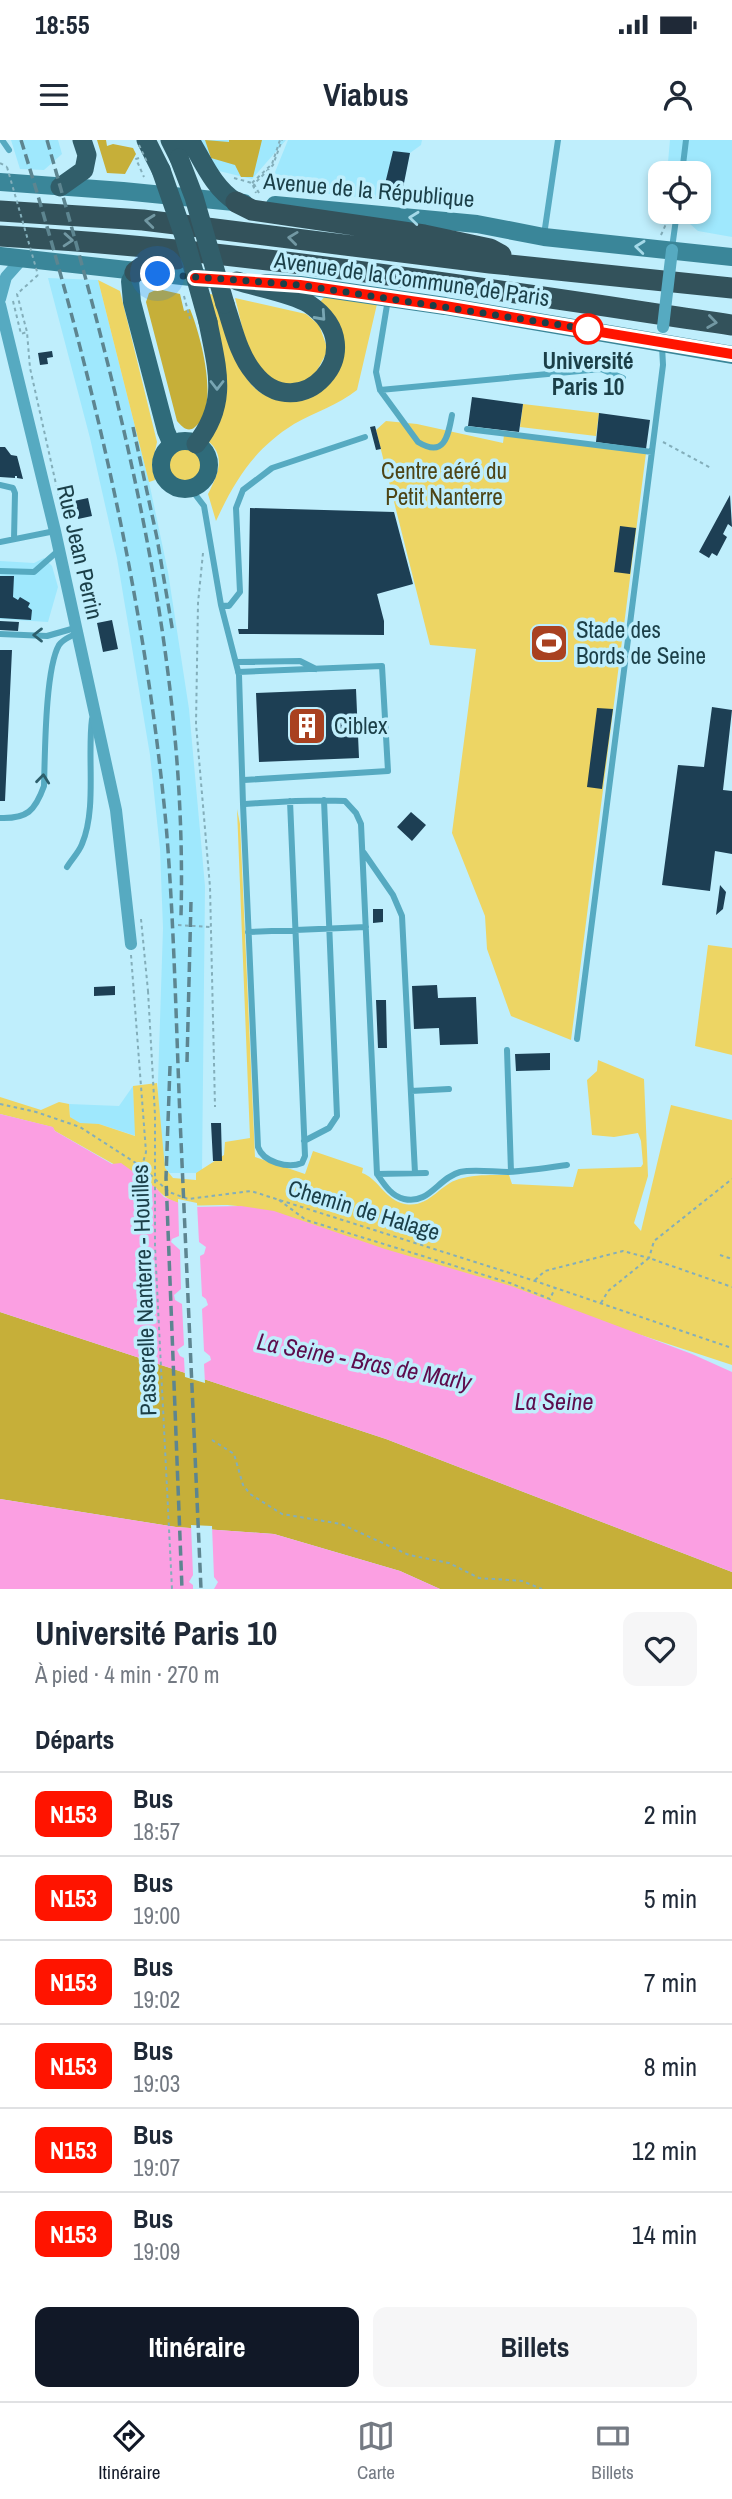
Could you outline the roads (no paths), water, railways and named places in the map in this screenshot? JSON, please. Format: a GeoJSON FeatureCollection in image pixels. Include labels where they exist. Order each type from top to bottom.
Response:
{"type":"FeatureCollection","features":[{"type":"Feature","properties":{"kind":"highway"},"geometry":{"type":"LineString","coordinates":[[60,187],[83,170],[87,155],[82,140]]}},
{"type":"Feature","properties":{"kind":"highway"},"geometry":{"type":"LineString","coordinates":[[146,140],[161,170],[184,236],[208,322],[217,370],[217,402],[210,425],[196,444]]}},
{"type":"Feature","properties":{"kind":"highway"},"geometry":{"type":"LineString","coordinates":[[170,140],[194,197],[225,304],[246,363],[264,384],[283,392],[302,391],[318,384],[331,369],[335,359],[335,340],[321,314],[304,301],[237,281]]}},
{"type":"Feature","properties":{"kind":"highway"},"geometry":{"type":"LineString","coordinates":[[190,140],[214,183],[225,195],[253,209],[424,235],[490,249],[522,266]]}},
{"type":"Feature","properties":{"kind":"highway"},"geometry":{"type":"LineString","coordinates":[[0,211],[143,220],[522,266],[732,288]]}},
{"type":"Feature","properties":{"kind":"highway"},"geometry":{"type":"LineString","coordinates":[[0,236],[149,246],[330,266],[732,325]]}},
{"type":"Feature","properties":{"kind":"highway"},"geometry":{"type":"LineString","coordinates":[[135,272],[151,260],[162,258],[318,274],[330,266]]}},
{"type":"Feature","properties":{"kind":"main road","name":"Avenue de la République"},"geometry":{"type":"LineString","coordinates":[[3,174],[60,187],[312,207],[477,224],[544,237],[732,257]]}},
{"type":"Feature","properties":{"kind":"main road","name":"Avenue de la Commune de Paris"},"geometry":{"type":"LineString","coordinates":[[0,257],[135,272],[300,285],[661,341],[732,355]]}},
{"type":"Feature","properties":{"kind":"main road"},"geometry":{"type":"LineString","coordinates":[[135,272],[131,281],[132,302],[172,445]]}},
{"type":"Feature","properties":{"kind":"main road"},"geometry":{"type":"LineString","coordinates":[[184,441],[196,444],[203,449],[209,464],[205,480],[191,489],[174,487],[162,475],[161,458],[172,445],[184,441]]}},
{"type":"Feature","properties":{"kind":"street"},"geometry":{"type":"LineString","coordinates":[[661,341],[672,250]]}},
{"type":"Feature","properties":{"kind":"street"},"geometry":{"type":"LineString","coordinates":[[0,299],[6,277],[22,259]]}},
{"type":"Feature","properties":{"kind":"street","name":"Rue Jean Perrin"},"geometry":{"type":"LineString","coordinates":[[0,305],[55,531],[116,810],[131,944]]}},
{"type":"Feature","properties":{"kind":"lane"},"geometry":{"type":"LineString","coordinates":[[2,140],[9,150]]}},
{"type":"Feature","properties":{"kind":"lane"},"geometry":{"type":"LineString","coordinates":[[544,237],[558,140]]}},
{"type":"Feature","properties":{"kind":"lane"},"geometry":{"type":"LineString","coordinates":[[683,161],[686,140]]}},
{"type":"Feature","properties":{"kind":"lane"},"geometry":{"type":"LineString","coordinates":[[672,250],[675,224]]}},
{"type":"Feature","properties":{"kind":"lane"},"geometry":{"type":"LineString","coordinates":[[388,298],[376,372],[380,390],[418,442],[427,448],[434,449],[442,445],[449,435],[452,415]]}},
{"type":"Feature","properties":{"kind":"lane"},"geometry":{"type":"LineString","coordinates":[[577,1039],[663,365],[661,341]]}},
{"type":"Feature","properties":{"kind":"lane"},"geometry":{"type":"LineString","coordinates":[[380,390],[601,369],[623,378]]}},
{"type":"Feature","properties":{"kind":"lane"},"geometry":{"type":"LineString","coordinates":[[467,429],[652,452]]}},
{"type":"Feature","properties":{"kind":"lane"},"geometry":{"type":"LineString","coordinates":[[221,606],[229,606],[240,592],[236,508],[243,490],[272,468],[365,437]]}},
{"type":"Feature","properties":{"kind":"lane"},"geometry":{"type":"LineString","coordinates":[[0,485],[13,488],[15,492],[14,539]]}},
{"type":"Feature","properties":{"kind":"lane"},"geometry":{"type":"LineString","coordinates":[[191,489],[204,506],[221,606],[238,672],[258,1147],[267,1159],[294,1166],[302,1163],[305,1156],[290,801]]}},
{"type":"Feature","properties":{"kind":"lane"},"geometry":{"type":"LineString","coordinates":[[0,542],[55,531]]}},
{"type":"Feature","properties":{"kind":"lane"},"geometry":{"type":"LineString","coordinates":[[0,571],[34,572],[59,550]]}},
{"type":"Feature","properties":{"kind":"lane"},"geometry":{"type":"LineString","coordinates":[[0,635],[47,636],[76,631]]}},
{"type":"Feature","properties":{"kind":"lane"},"geometry":{"type":"LineString","coordinates":[[0,818],[22,817],[35,806],[40,796],[44,786],[53,664],[57,648],[76,631]]}},
{"type":"Feature","properties":{"kind":"lane"},"geometry":{"type":"LineString","coordinates":[[236,662],[300,661],[318,670]]}},
{"type":"Feature","properties":{"kind":"lane"},"geometry":{"type":"LineString","coordinates":[[238,672],[382,666],[388,771],[244,780]]}},
{"type":"Feature","properties":{"kind":"lane"},"geometry":{"type":"LineString","coordinates":[[68,867],[82,845],[85,833],[91,784],[90,735],[93,710]]}},
{"type":"Feature","properties":{"kind":"lane"},"geometry":{"type":"LineString","coordinates":[[304,1141],[329,1128],[337,1116],[324,800]]}},
{"type":"Feature","properties":{"kind":"lane"},"geometry":{"type":"LineString","coordinates":[[243,804],[345,801],[356,813],[361,824],[377,1174],[393,1195],[405,1199],[419,1199],[429,1194],[441,1182],[461,1172],[511,1172],[567,1165]]}},
{"type":"Feature","properties":{"kind":"lane"},"geometry":{"type":"LineString","coordinates":[[363,851],[393,895],[402,916],[415,1173]]}},
{"type":"Feature","properties":{"kind":"lane"},"geometry":{"type":"LineString","coordinates":[[248,932],[366,927]]}},
{"type":"Feature","properties":{"kind":"lane"},"geometry":{"type":"LineString","coordinates":[[507,1050],[511,1172]]}},
{"type":"Feature","properties":{"kind":"lane"},"geometry":{"type":"LineString","coordinates":[[411,1091],[449,1089]]}},
{"type":"Feature","properties":{"kind":"lane"},"geometry":{"type":"LineString","coordinates":[[377,1174],[426,1173]]}},
{"type":"Feature","properties":{"kind":"water","name":"La Seine"},"geometry":{"type":"Polygon","coordinates":[[[0,1114],[53,1127],[55,1131],[112,1164],[121,1163],[164,1197],[179,1203],[195,1207],[241,1206],[274,1211],[385,1249],[511,1286],[692,1354],[732,1372],[732,1572],[386,1439],[0,1312],[0,1114]]]}},
{"type":"Feature","properties":{"kind":"water"},"geometry":{"type":"Polygon","coordinates":[[[0,1499],[176,1527],[274,1534],[400,1571],[440,1589],[0,1589],[0,1499]]]}},
{"type":"Feature","properties":{"kind":"railway"},"geometry":{"type":"LineString","coordinates":[[21,140],[70,308],[111,478],[144,650],[156,737],[171,897],[201,1589]]}},
{"type":"Feature","properties":{"kind":"railway"},"geometry":{"type":"LineString","coordinates":[[47,140],[123,426],[161,620],[173,718],[180,817],[181,916]]}},
{"type":"Feature","properties":{"kind":"railway"},"geometry":{"type":"LineString","coordinates":[[133,427],[157,538],[173,633]]}},
{"type":"Feature","properties":{"kind":"railway"},"geometry":{"type":"LineString","coordinates":[[187,1062],[191,901]]}},
{"type":"Feature","properties":{"kind":"railway"},"geometry":{"type":"LineString","coordinates":[[170,1066],[166,1178],[182,1589]]}},
{"type":"Feature","properties":{"kind":"place","name":"Université Paris 10"},"geometry":{"type":"Point","coordinates":[588,329]}},
{"type":"Feature","properties":{"kind":"place","name":"Stade des Bords de Seine"},"geometry":{"type":"Point","coordinates":[549,643]}},
{"type":"Feature","properties":{"kind":"place","name":"Ciblex"},"geometry":{"type":"Point","coordinates":[307,726]}},
{"type":"Feature","properties":{"kind":"park label","name":"Centre aéré du Petit Nanterre"},"geometry":{"type":"Point","coordinates":[444,484]}},
{"type":"Feature","properties":{"kind":"water label","name":"La Seine - Bras de Marly"},"geometry":{"type":"Point","coordinates":[364,1362]}}]}
